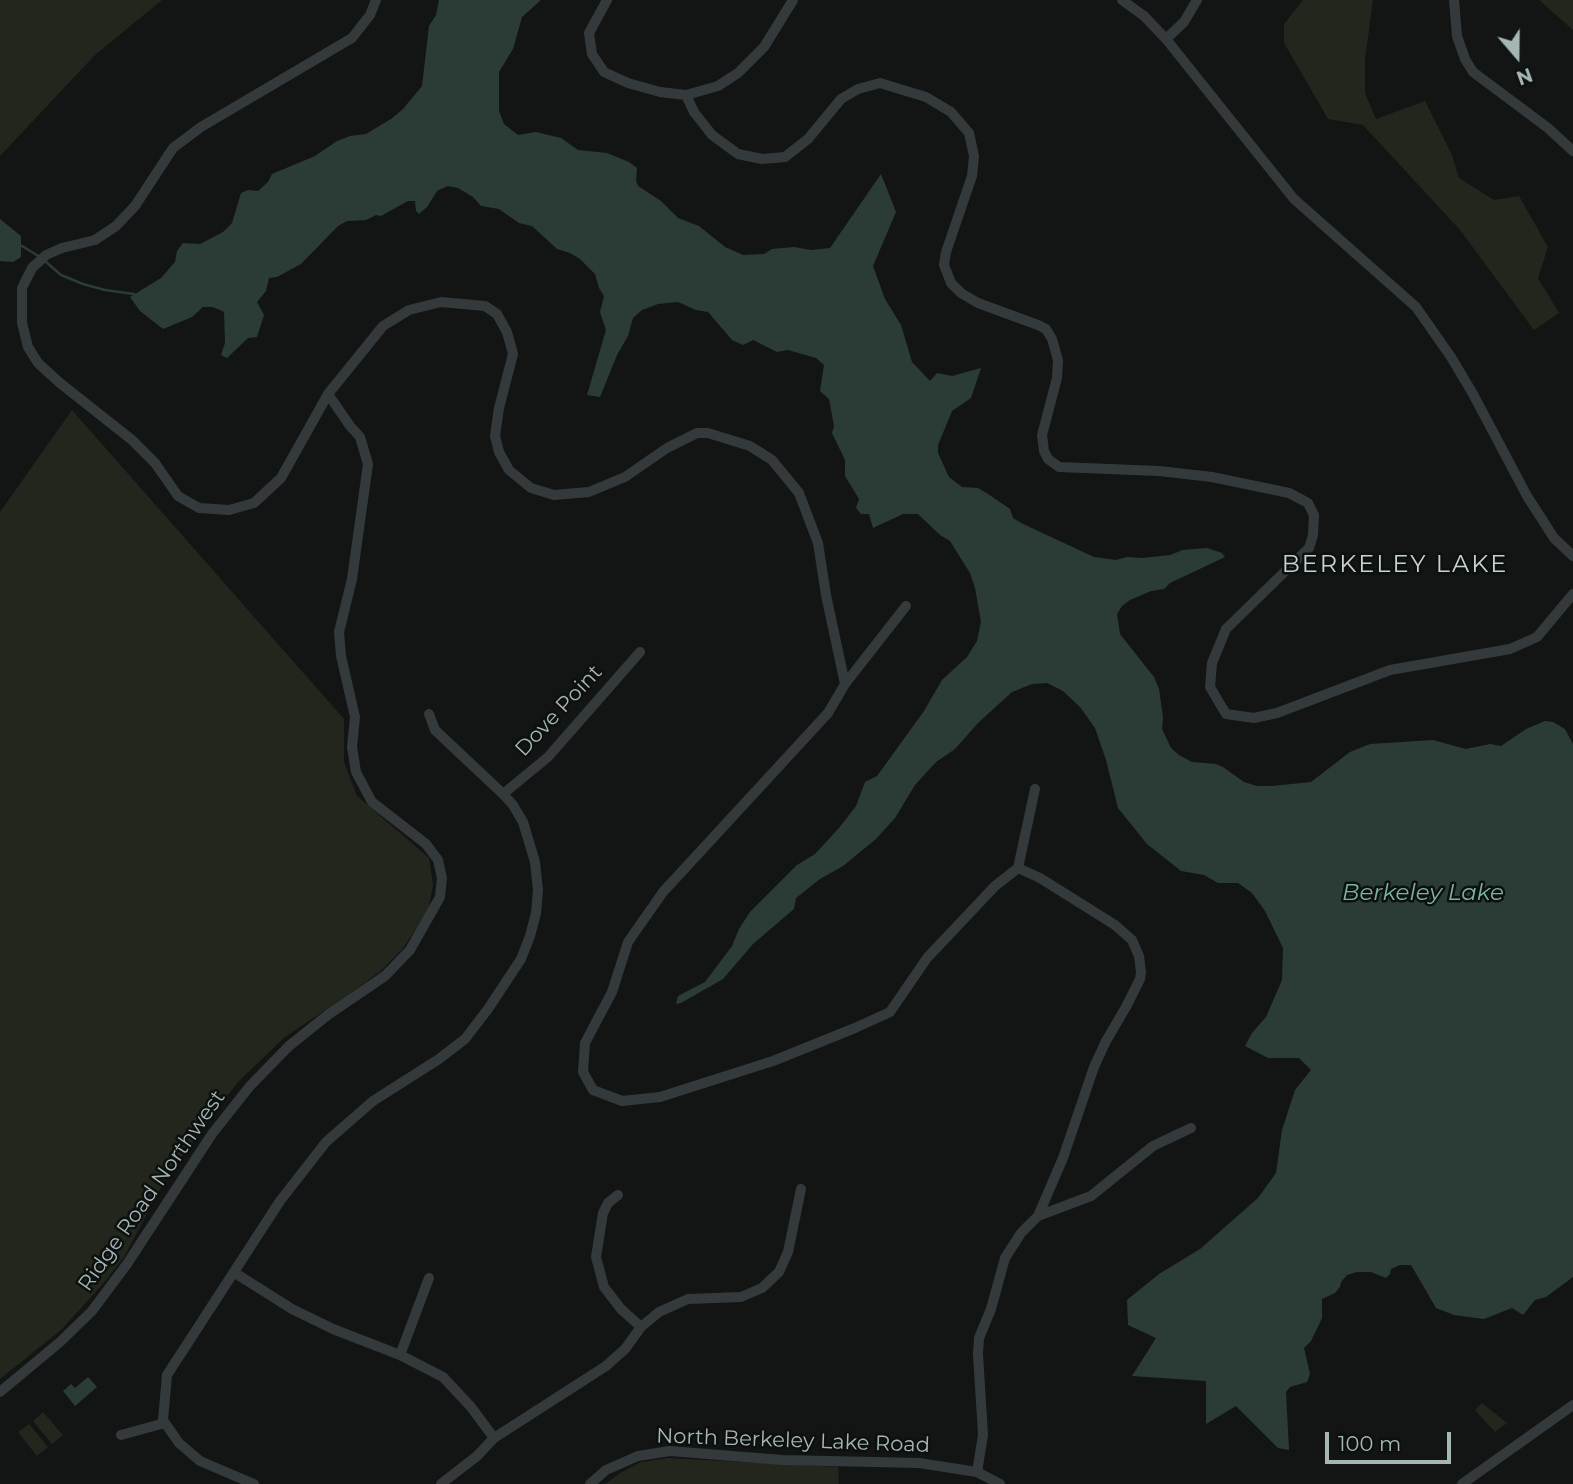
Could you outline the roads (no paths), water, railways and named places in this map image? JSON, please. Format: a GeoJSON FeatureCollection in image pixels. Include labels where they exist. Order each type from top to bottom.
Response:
{"type":"FeatureCollection","features":[{"type":"Feature","properties":{"kind":"street"},"geometry":{"type":"LineString","coordinates":[[376,0],[370,15],[352,38],[201,127],[173,148],[135,206],[116,226],[95,240],[46,255],[32,268],[22,288],[22,323],[28,347],[38,363],[132,440],[155,463],[178,496],[200,508],[229,510],[254,503],[282,478],[328,394],[383,326],[409,310],[441,302],[485,306],[497,314],[507,332],[513,354],[499,408],[495,436],[497,444],[509,470],[531,488],[554,495],[589,492],[625,477],[667,448],[697,433],[717,435],[750,446],[772,460],[799,493],[818,543],[845,684]]}},
{"type":"Feature","properties":{"kind":"street"},"geometry":{"type":"LineString","coordinates":[[607,0],[589,33],[592,54],[604,72],[628,83],[660,92],[686,95],[718,86],[738,73],[764,47],[793,0]]}},
{"type":"Feature","properties":{"kind":"street"},"geometry":{"type":"LineString","coordinates":[[1122,0],[1144,16],[1166,40],[1294,199],[1416,307],[1473,394],[1527,496],[1554,538],[1573,556]]}},
{"type":"Feature","properties":{"kind":"street"},"geometry":{"type":"LineString","coordinates":[[1166,40],[1184,22],[1197,0]]}},
{"type":"Feature","properties":{"kind":"street"},"geometry":{"type":"LineString","coordinates":[[1454,0],[1457,36],[1473,72],[1548,128],[1573,151]]}},
{"type":"Feature","properties":{"kind":"street"},"geometry":{"type":"LineString","coordinates":[[686,95],[694,112],[712,135],[738,154],[761,159],[785,157],[808,139],[841,99],[858,89],[880,83],[926,97],[951,112],[969,133],[974,156],[972,176],[944,265],[951,283],[961,293],[978,303],[1046,329],[1052,339],[1058,360],[1057,378],[1041,435],[1048,459],[1059,467],[1159,471],[1212,477],[1289,493],[1308,503],[1314,515],[1309,548],[1226,629],[1212,663],[1210,687],[1226,714],[1254,718],[1277,713],[1391,670],[1510,649],[1537,637],[1573,594]]}},
{"type":"Feature","properties":{"kind":"street","name":"Ridge Road Northwest"},"geometry":{"type":"LineString","coordinates":[[0,1392],[60,1342],[92,1311],[127,1264],[212,1134],[250,1086],[328,1014],[385,976],[410,950],[440,897],[442,878],[438,860],[426,844],[372,803],[356,772],[352,747],[355,717],[341,656],[339,632],[352,579],[368,464],[360,437],[328,394]]}},
{"type":"Feature","properties":{"kind":"street"},"geometry":{"type":"LineString","coordinates":[[906,606],[845,684],[828,713],[663,892],[628,942],[612,992],[585,1043],[583,1072],[593,1090],[622,1101],[660,1097],[773,1061],[890,1012],[927,958],[995,886],[1018,868],[1035,789]]}},
{"type":"Feature","properties":{"kind":"street","name":"Dove Point"},"geometry":{"type":"LineString","coordinates":[[503,794],[548,757],[640,652]]}},
{"type":"Feature","properties":{"kind":"street"},"geometry":{"type":"LineString","coordinates":[[254,1484],[200,1461],[178,1443],[165,1423],[167,1375],[235,1273],[256,1236],[301,1172],[326,1142],[373,1101],[439,1059],[465,1038],[521,959],[536,913],[538,890],[535,862],[523,822],[503,794],[435,730],[429,714]]}},
{"type":"Feature","properties":{"kind":"street"},"geometry":{"type":"LineString","coordinates":[[977,1472],[983,1434],[979,1338],[991,1309],[1005,1258],[1021,1233],[1038,1216],[1063,1158],[1105,1041],[1126,1007],[1142,972],[1132,940],[1115,926],[1040,878],[1018,868]]}},
{"type":"Feature","properties":{"kind":"street"},"geometry":{"type":"LineString","coordinates":[[1038,1216],[1091,1196],[1153,1146],[1191,1128]]}},
{"type":"Feature","properties":{"kind":"street"},"geometry":{"type":"LineString","coordinates":[[441,1484],[494,1438],[599,1370],[625,1349],[641,1327],[659,1312],[688,1299],[741,1297],[762,1288],[779,1272],[788,1252],[801,1188]]}},
{"type":"Feature","properties":{"kind":"street"},"geometry":{"type":"LineString","coordinates":[[618,1195],[608,1203],[604,1213],[596,1257],[597,1266],[611,1298],[641,1327]]}},
{"type":"Feature","properties":{"kind":"street"},"geometry":{"type":"LineString","coordinates":[[235,1273],[292,1309],[333,1329],[400,1355],[450,1383],[494,1438]]}},
{"type":"Feature","properties":{"kind":"street"},"geometry":{"type":"LineString","coordinates":[[400,1355],[429,1278]]}},
{"type":"Feature","properties":{"kind":"street"},"geometry":{"type":"LineString","coordinates":[[1462,1484],[1573,1405]]}},
{"type":"Feature","properties":{"kind":"street"},"geometry":{"type":"LineString","coordinates":[[121,1435],[165,1423]]}},
{"type":"Feature","properties":{"kind":"street","name":"North Berkeley Lake Road"},"geometry":{"type":"LineString","coordinates":[[590,1484],[606,1469],[638,1456],[670,1451],[782,1460],[919,1463],[977,1472],[1000,1484]]}},
{"type":"Feature","properties":{"kind":"water","name":"Berkeley Lake"},"geometry":{"type":"Polygon","coordinates":[[[439,0],[541,0],[522,17],[513,49],[499,72],[499,111],[504,124],[518,135],[536,132],[561,138],[578,150],[607,153],[629,162],[637,168],[638,186],[661,201],[678,218],[699,226],[725,247],[743,255],[764,254],[772,249],[794,247],[811,250],[830,248],[881,174],[896,212],[873,266],[885,299],[901,325],[912,362],[930,381],[937,373],[952,376],[981,368],[971,398],[952,411],[938,445],[938,453],[949,477],[962,487],[978,488],[988,494],[1010,509],[1013,518],[1021,523],[1094,557],[1116,560],[1127,557],[1142,558],[1207,548],[1222,553],[1225,557],[1170,583],[1164,589],[1130,600],[1117,614],[1120,634],[1154,677],[1159,689],[1162,729],[1171,748],[1179,755],[1192,762],[1216,764],[1244,782],[1257,786],[1272,786],[1311,782],[1350,752],[1370,744],[1433,740],[1466,749],[1490,744],[1501,746],[1526,729],[1545,721],[1565,729],[1573,744],[1573,1277],[1546,1297],[1535,1300],[1523,1315],[1512,1308],[1484,1319],[1454,1315],[1436,1308],[1411,1265],[1400,1265],[1391,1269],[1386,1278],[1371,1272],[1347,1275],[1335,1293],[1322,1299],[1322,1318],[1311,1341],[1304,1348],[1310,1374],[1307,1382],[1290,1387],[1286,1392],[1289,1450],[1278,1448],[1236,1406],[1206,1424],[1206,1381],[1132,1376],[1156,1338],[1128,1325],[1127,1300],[1159,1274],[1200,1249],[1258,1198],[1276,1173],[1282,1130],[1295,1090],[1311,1070],[1299,1058],[1268,1058],[1245,1046],[1266,1017],[1282,980],[1283,948],[1265,911],[1252,893],[1238,883],[1218,883],[1204,875],[1181,871],[1147,844],[1118,808],[1095,728],[1080,707],[1063,691],[1047,683],[1032,684],[1012,692],[978,723],[955,749],[936,762],[915,785],[895,818],[876,839],[843,866],[820,879],[796,898],[794,909],[753,944],[723,979],[676,1004],[678,996],[705,982],[732,946],[750,912],[797,865],[815,854],[839,828],[856,806],[865,782],[877,776],[924,711],[942,680],[967,657],[977,641],[981,622],[975,588],[970,573],[950,541],[918,514],[903,514],[873,528],[869,514],[861,514],[856,508],[859,499],[845,476],[845,460],[832,433],[834,426],[829,399],[820,391],[824,365],[816,358],[788,350],[777,352],[753,340],[743,345],[732,340],[708,312],[678,302],[658,304],[642,310],[633,318],[628,336],[600,397],[587,395],[606,330],[600,312],[604,296],[595,274],[580,259],[557,249],[532,226],[519,223],[499,209],[481,206],[473,197],[458,188],[448,186],[437,191],[419,214],[415,201],[408,201],[381,216],[347,221],[338,226],[301,264],[277,277],[269,278],[266,291],[257,302],[264,315],[257,337],[248,338],[227,358],[221,355],[225,343],[224,312],[213,307],[203,307],[192,317],[163,329],[140,311],[130,297],[161,278],[175,262],[177,251],[183,243],[200,244],[223,232],[232,223],[241,193],[248,190],[258,191],[272,174],[315,156],[337,141],[366,134],[403,109],[422,86],[429,26],[436,15],[439,0]]]}},
{"type":"Feature","properties":{"kind":"water"},"geometry":{"type":"Polygon","coordinates":[[[0,219],[21,236],[21,257],[13,262],[0,261],[0,219]]]}},
{"type":"Feature","properties":{"kind":"water"},"geometry":{"type":"Polygon","coordinates":[[[88,1377],[97,1387],[75,1406],[63,1391],[71,1384],[75,1388],[88,1377]]]}},
{"type":"Feature","properties":{"kind":"waterway"},"geometry":{"type":"LineString","coordinates":[[22,246],[40,257]]}},
{"type":"Feature","properties":{"kind":"waterway"},"geometry":{"type":"LineString","coordinates":[[45,261],[61,275],[83,284],[134,294]]}},
{"type":"Feature","properties":{"kind":"district","name":"BERKELEY LAKE"},"geometry":{"type":"Point","coordinates":[1395,565]}}]}
